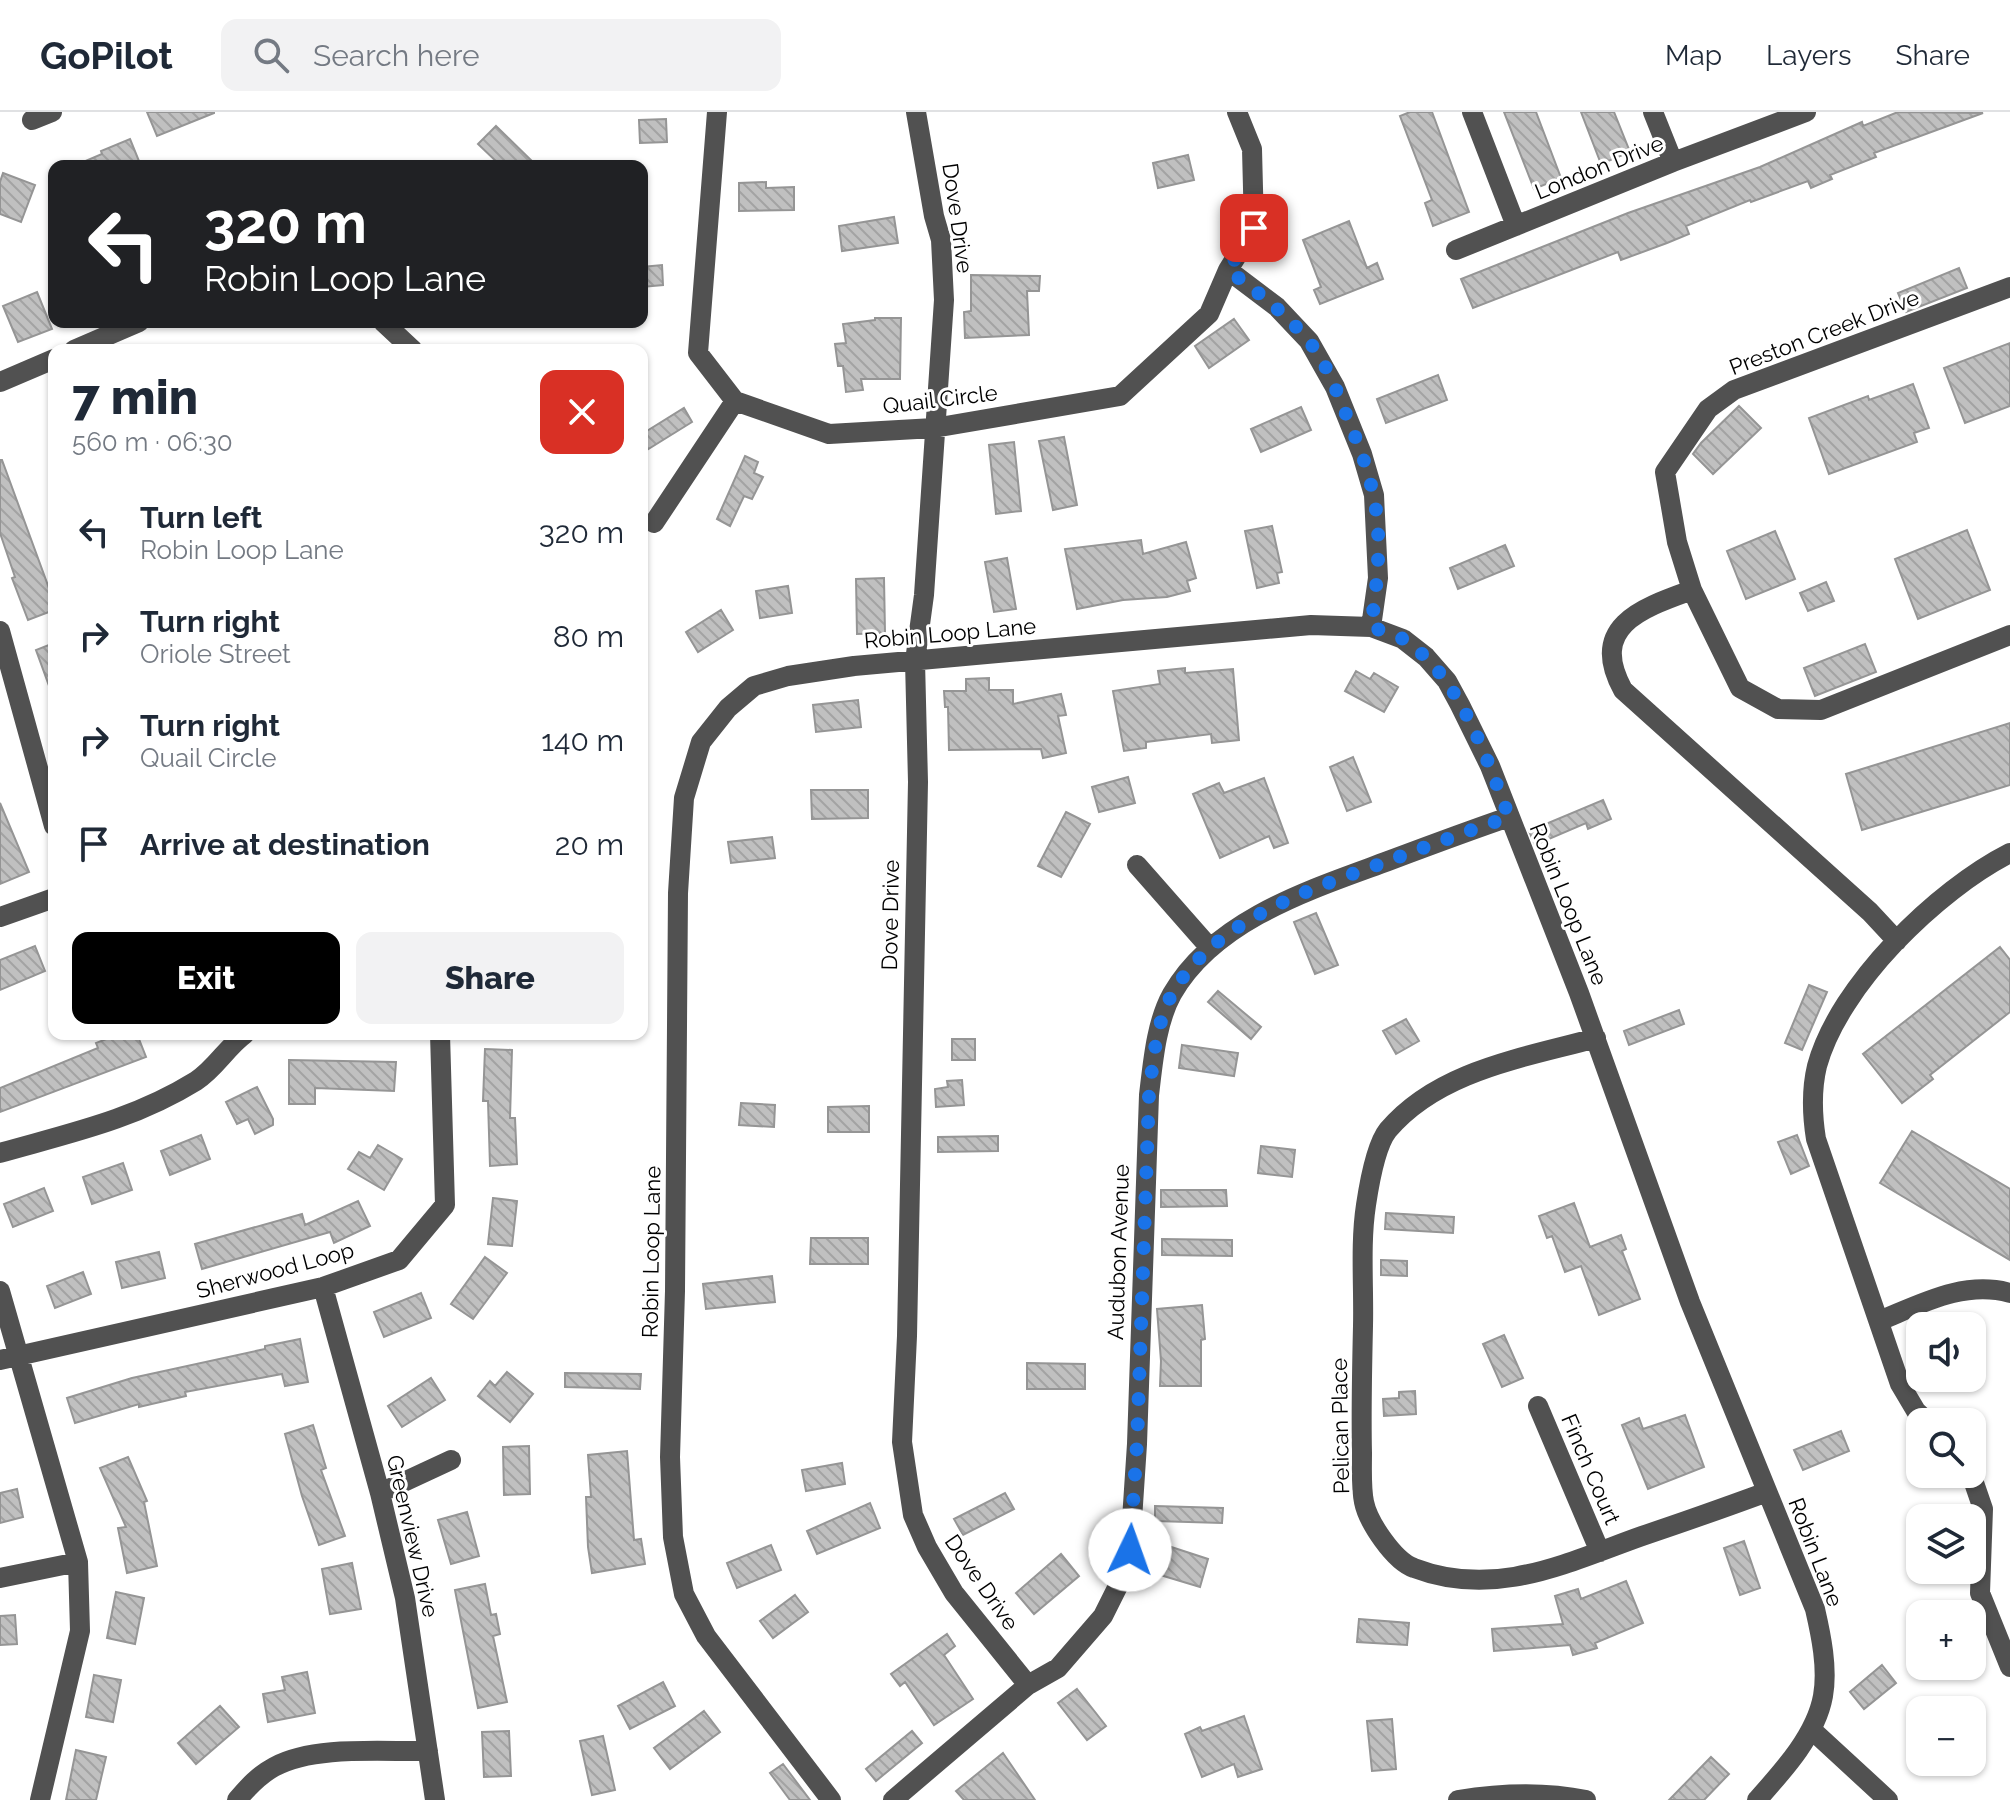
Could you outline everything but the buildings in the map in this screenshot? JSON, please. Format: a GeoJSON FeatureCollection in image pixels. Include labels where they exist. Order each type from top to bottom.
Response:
{"type":"FeatureCollection","features":[{"type":"Feature","properties":{"kind":"street"},"geometry":{"type":"LineString","coordinates":[[32,120],[52,112]]}},
{"type":"Feature","properties":{"kind":"street"},"geometry":{"type":"LineString","coordinates":[[654,523],[735,401],[698,353],[717,112]]}},
{"type":"Feature","properties":{"kind":"street","name":"Dove Drive"},"geometry":{"type":"LineString","coordinates":[[916,112],[941,240],[944,300],[924,595],[915,661],[918,782],[907,1336],[902,1442],[913,1515],[927,1547],[954,1593],[1028,1685]]}},
{"type":"Feature","properties":{"kind":"street","name":"Quail Circle"},"geometry":{"type":"LineString","coordinates":[[735,401],[829,434],[934,428],[1120,396],[1209,314],[1228,270],[1254,228],[1252,149],[1237,112]]}},
{"type":"Feature","properties":{"kind":"street"},"geometry":{"type":"LineString","coordinates":[[1472,112],[1516,226]]}},
{"type":"Feature","properties":{"kind":"street"},"geometry":{"type":"LineString","coordinates":[[1653,112],[1673,162]]}},
{"type":"Feature","properties":{"kind":"street","name":"London Drive"},"geometry":{"type":"LineString","coordinates":[[1456,250],[1806,112]]}},
{"type":"Feature","properties":{"kind":"street"},"geometry":{"type":"LineString","coordinates":[[1228,270],[1277,307],[1309,341],[1335,387],[1366,468],[1375,508],[1378,578],[1371,627]]}},
{"type":"Feature","properties":{"kind":"street","name":"Preston Creek Drive"},"geometry":{"type":"LineString","coordinates":[[2010,287],[1734,390],[1708,409],[1665,472],[1677,542],[1692,590],[1740,688],[1778,709],[1821,710],[2010,635]]}},
{"type":"Feature","properties":{"kind":"street"},"geometry":{"type":"LineString","coordinates":[[391,328],[407,344]]}},
{"type":"Feature","properties":{"kind":"street"},"geometry":{"type":"LineString","coordinates":[[0,382],[48,362]]}},
{"type":"Feature","properties":{"kind":"street"},"geometry":{"type":"LineString","coordinates":[[1692,590],[1644,608],[1623,626],[1613,647],[1613,660],[1623,690],[1870,912],[1897,941]]}},
{"type":"Feature","properties":{"kind":"street","name":"Robin Loop Lane"},"geometry":{"type":"LineString","coordinates":[[831,1800],[706,1636],[684,1594],[673,1537],[670,1457],[675,1291],[678,893],[684,798],[701,742],[728,708],[754,686],[814,672],[1311,625],[1371,627],[1403,639],[1426,657],[1447,681],[1490,766],[1596,1038],[1690,1302],[1767,1492]]}},
{"type":"Feature","properties":{"kind":"street"},"geometry":{"type":"LineString","coordinates":[[0,631],[48,804]]}},
{"type":"Feature","properties":{"kind":"street","name":"Audubon Avenue"},"geometry":{"type":"LineString","coordinates":[[893,1800],[1028,1685],[1058,1668],[1103,1616],[1120,1582],[1130,1550],[1151,1081],[1165,1008],[1174,990],[1210,948],[1233,931],[1280,905],[1369,868],[1509,817]]}},
{"type":"Feature","properties":{"kind":"street"},"geometry":{"type":"LineString","coordinates":[[1914,1408],[1900,1384],[1816,1139],[1812,1102],[1818,1063],[1842,1013],[1861,984],[1897,941],[1956,887],[2010,853]]}},
{"type":"Feature","properties":{"kind":"street"},"geometry":{"type":"LineString","coordinates":[[1137,865],[1210,948]]}},
{"type":"Feature","properties":{"kind":"street"},"geometry":{"type":"LineString","coordinates":[[0,917],[48,900]]}},
{"type":"Feature","properties":{"kind":"street","name":"Pelican Place"},"geometry":{"type":"LineString","coordinates":[[1596,1038],[1465,1076],[1422,1099],[1386,1133],[1374,1168],[1366,1208],[1361,1408],[1364,1502],[1372,1524],[1410,1567],[1448,1578],[1488,1581],[1521,1577],[1600,1552],[1767,1492]]}},
{"type":"Feature","properties":{"kind":"street"},"geometry":{"type":"LineString","coordinates":[[0,1153],[118,1120],[141,1110],[199,1079],[236,1040]]}},
{"type":"Feature","properties":{"kind":"street","name":"Sherwood Loop"},"geometry":{"type":"LineString","coordinates":[[10,1359],[323,1287],[399,1260],[445,1205],[440,1040]]}},
{"type":"Feature","properties":{"kind":"street","name":"Greenview Drive"},"geometry":{"type":"LineString","coordinates":[[323,1287],[380,1493],[405,1598],[435,1800]]}},
{"type":"Feature","properties":{"kind":"street"},"geometry":{"type":"LineString","coordinates":[[1879,1321],[1953,1292],[1986,1288],[2010,1293]]}},
{"type":"Feature","properties":{"kind":"street"},"geometry":{"type":"LineString","coordinates":[[0,1291],[10,1359],[78,1562],[80,1631],[40,1800]]}},
{"type":"Feature","properties":{"kind":"street","name":"Finch Court"},"geometry":{"type":"LineString","coordinates":[[1538,1406],[1600,1552]]}},
{"type":"Feature","properties":{"kind":"street"},"geometry":{"type":"LineString","coordinates":[[380,1493],[451,1460]]}},
{"type":"Feature","properties":{"kind":"street"},"geometry":{"type":"LineString","coordinates":[[1976,1488],[1983,1509],[1980,1593],[2010,1667]]}},
{"type":"Feature","properties":{"kind":"street","name":"Robin Lane"},"geometry":{"type":"LineString","coordinates":[[1757,1800],[1812,1730],[1824,1695],[1821,1637],[1815,1609],[1767,1492]]}},
{"type":"Feature","properties":{"kind":"street"},"geometry":{"type":"LineString","coordinates":[[0,1578],[78,1562]]}},
{"type":"Feature","properties":{"kind":"street"},"geometry":{"type":"LineString","coordinates":[[1812,1730],[1888,1800]]}},
{"type":"Feature","properties":{"kind":"street"},"geometry":{"type":"LineString","coordinates":[[237,1800],[255,1779],[276,1765],[301,1758],[326,1753],[428,1751]]}},
{"type":"Feature","properties":{"kind":"street"},"geometry":{"type":"LineString","coordinates":[[1458,1800],[1515,1793],[1564,1795],[1586,1800]]}},
{"type":"Feature","properties":{"kind":"route"},"geometry":{"type":"LineString","coordinates":[[1130,1550],[1137,1444],[1149,1095],[1165,1008],[1174,990],[1210,948],[1233,931],[1280,905],[1354,873],[1509,817],[1490,766],[1447,681],[1426,657],[1403,639],[1371,627],[1378,578],[1376,521],[1374,495],[1362,454],[1335,387],[1309,341],[1277,307],[1228,270],[1254,228]]}}]}
